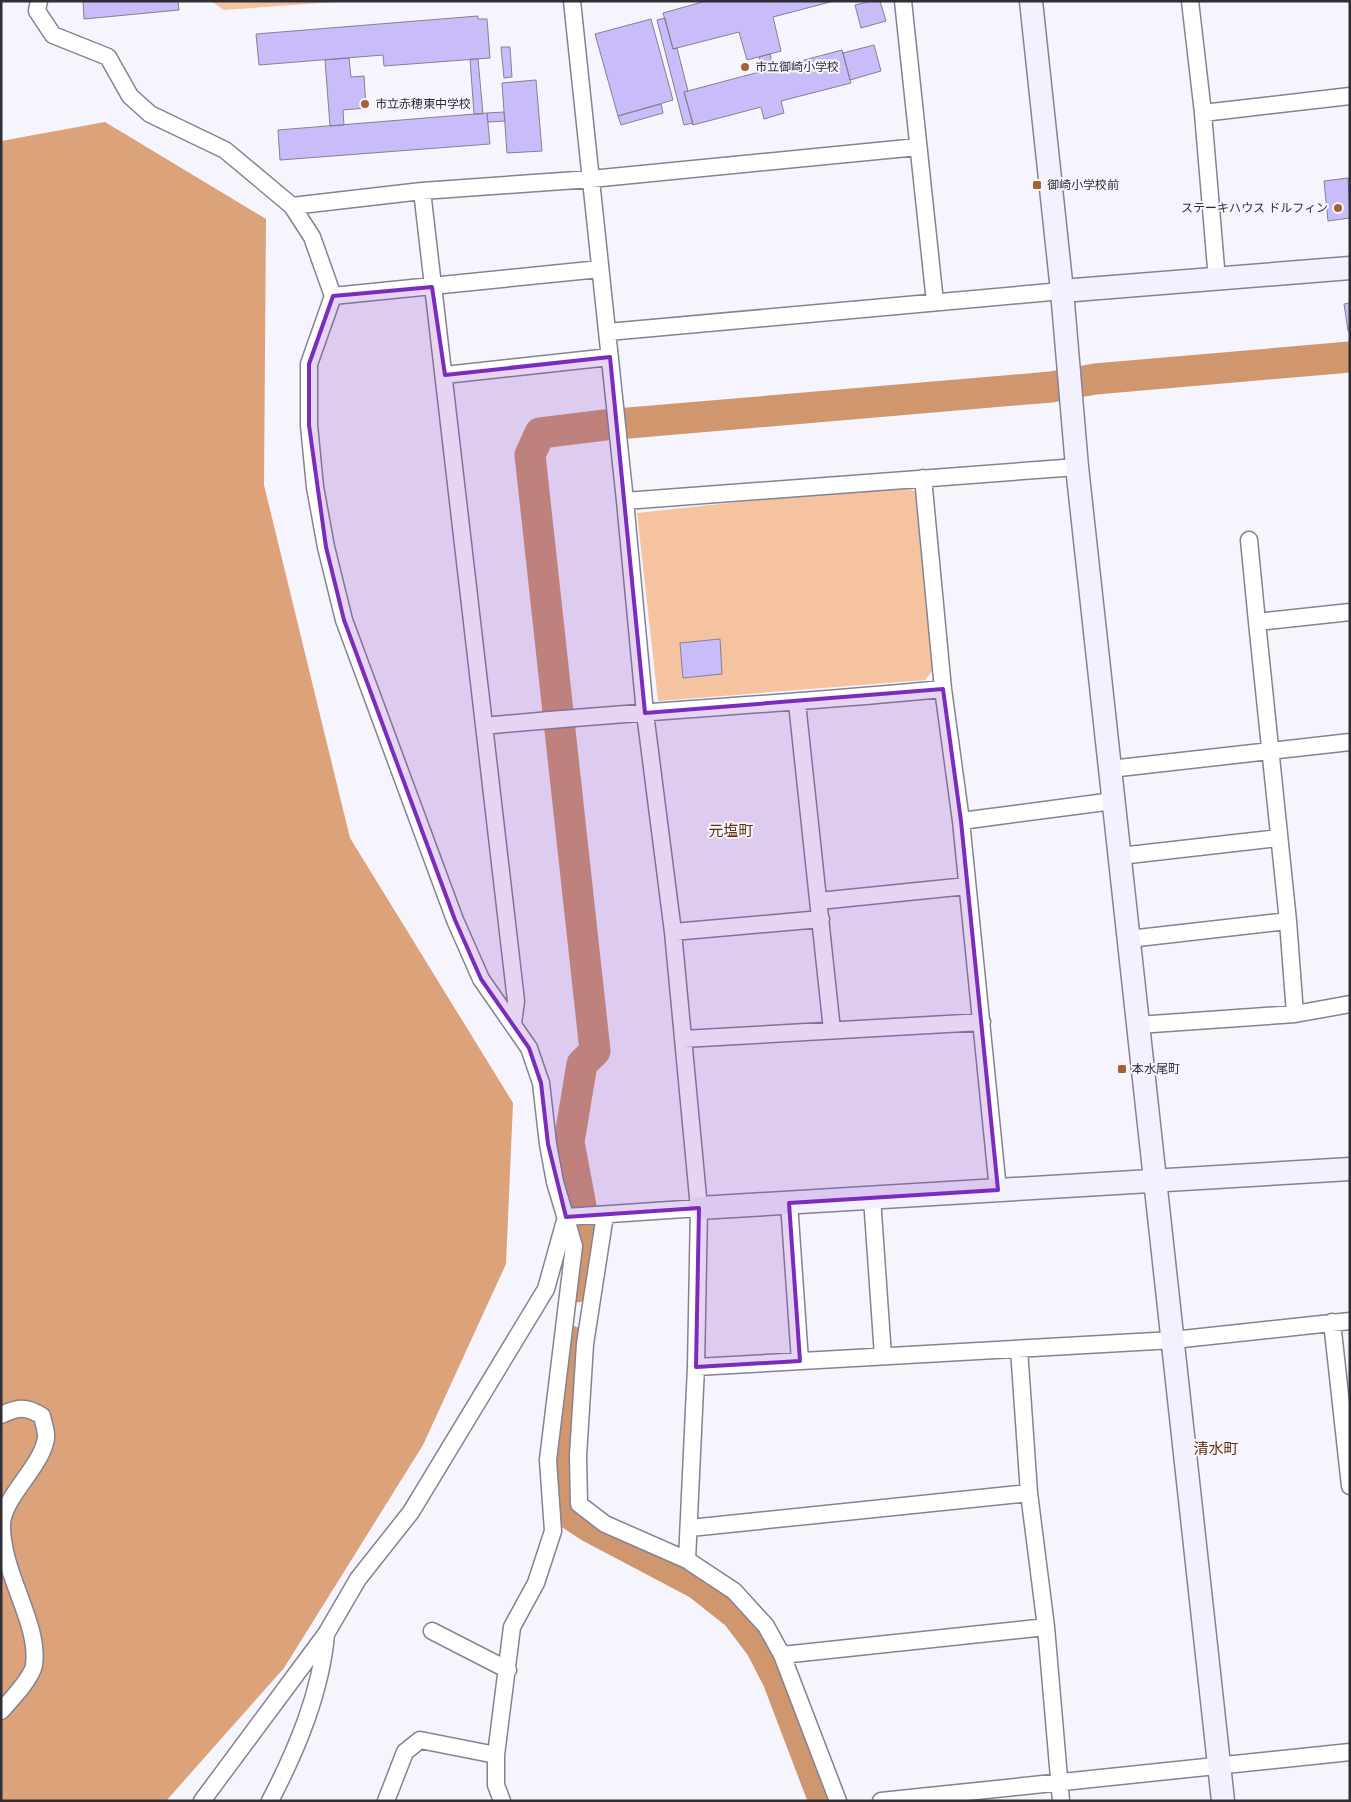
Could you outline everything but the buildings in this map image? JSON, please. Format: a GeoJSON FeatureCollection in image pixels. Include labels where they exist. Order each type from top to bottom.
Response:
{"type":"FeatureCollection","features":[{"type":"Feature","properties":{"kind":"street"},"geometry":{"type":"LineString","coordinates":[[39,1],[37,11],[53,35],[108,57],[130,96],[150,114],[225,150],[292,206],[312,237],[333,296],[309,364],[308,425],[315,487],[324,538],[344,620],[456,920],[481,979],[529,1048],[541,1083],[548,1144],[555,1182],[574,1246],[548,1460],[553,1531],[536,1583],[512,1627],[496,1755],[496,1785],[502,1801]]}},
{"type":"Feature","properties":{"kind":"street"},"geometry":{"type":"LineString","coordinates":[[572,1],[608,332],[645,713],[673,932],[699,1208],[696,1367],[690,1528],[687,1560]]}},
{"type":"Feature","properties":{"kind":"street"},"geometry":{"type":"LineString","coordinates":[[902,1],[935,302]]}},
{"type":"Feature","properties":{"kind":"street"},"geometry":{"type":"LineString","coordinates":[[1031,1],[1062,291],[1077,467],[1223,1801]]}},
{"type":"Feature","properties":{"kind":"street"},"geometry":{"type":"LineString","coordinates":[[1190,1],[1203,113],[1217,280]]}},
{"type":"Feature","properties":{"kind":"street"},"geometry":{"type":"LineString","coordinates":[[1203,113],[1350,96]]}},
{"type":"Feature","properties":{"kind":"street"},"geometry":{"type":"LineString","coordinates":[[292,206],[422,191],[591,178],[918,147]]}},
{"type":"Feature","properties":{"kind":"street"},"geometry":{"type":"LineString","coordinates":[[422,191],[516,1001],[513,1023]]}},
{"type":"Feature","properties":{"kind":"street"},"geometry":{"type":"LineString","coordinates":[[608,332],[1062,291],[1350,268]]}},
{"type":"Feature","properties":{"kind":"street"},"geometry":{"type":"LineString","coordinates":[[333,296],[600,269]]}},
{"type":"Feature","properties":{"kind":"street"},"geometry":{"type":"LineString","coordinates":[[444,374],[610,357]]}},
{"type":"Feature","properties":{"kind":"street"},"geometry":{"type":"LineString","coordinates":[[625,501],[1077,467]]}},
{"type":"Feature","properties":{"kind":"street"},"geometry":{"type":"LineString","coordinates":[[923,478],[943,689],[962,821],[998,1190]]}},
{"type":"Feature","properties":{"kind":"street"},"geometry":{"type":"LineString","coordinates":[[1248,540],[1271,749],[1295,1014]]}},
{"type":"Feature","properties":{"kind":"street"},"geometry":{"type":"LineString","coordinates":[[1257,622],[1350,612]]}},
{"type":"Feature","properties":{"kind":"street"},"geometry":{"type":"LineString","coordinates":[[484,726],[571,717],[797,703],[943,689]]}},
{"type":"Feature","properties":{"kind":"street"},"geometry":{"type":"LineString","coordinates":[[797,703],[832,1030]]}},
{"type":"Feature","properties":{"kind":"street"},"geometry":{"type":"LineString","coordinates":[[1110,769],[1271,749],[1350,742]]}},
{"type":"Feature","properties":{"kind":"street"},"geometry":{"type":"LineString","coordinates":[[962,821],[1113,801]]}},
{"type":"Feature","properties":{"kind":"street"},"geometry":{"type":"LineString","coordinates":[[1120,856],[1279,838]]}},
{"type":"Feature","properties":{"kind":"street"},"geometry":{"type":"LineString","coordinates":[[819,901],[967,886]]}},
{"type":"Feature","properties":{"kind":"street"},"geometry":{"type":"LineString","coordinates":[[673,932],[821,919]]}},
{"type":"Feature","properties":{"kind":"street"},"geometry":{"type":"LineString","coordinates":[[1129,939],[1288,921]]}},
{"type":"Feature","properties":{"kind":"street"},"geometry":{"type":"LineString","coordinates":[[1138,1025],[1295,1014],[1350,1004]]}},
{"type":"Feature","properties":{"kind":"street"},"geometry":{"type":"LineString","coordinates":[[683,1039],[982,1022]]}},
{"type":"Feature","properties":{"kind":"street"},"geometry":{"type":"LineString","coordinates":[[566,1217],[1350,1169]]}},
{"type":"Feature","properties":{"kind":"street"},"geometry":{"type":"LineString","coordinates":[[872,1198],[883,1356]]}},
{"type":"Feature","properties":{"kind":"street"},"geometry":{"type":"LineString","coordinates":[[789,1203],[800,1361]]}},
{"type":"Feature","properties":{"kind":"street"},"geometry":{"type":"LineString","coordinates":[[605,1215],[585,1344],[578,1456],[579,1504],[605,1524],[687,1560],[734,1591],[766,1626],[782,1655],[838,1801]]}},
{"type":"Feature","properties":{"kind":"street"},"geometry":{"type":"LineString","coordinates":[[202,1801],[326,1634],[358,1579],[411,1512],[546,1289],[566,1217]]}},
{"type":"Feature","properties":{"kind":"street"},"geometry":{"type":"LineString","coordinates":[[696,1367],[1172,1340],[1350,1321]]}},
{"type":"Feature","properties":{"kind":"street"},"geometry":{"type":"LineString","coordinates":[[1332,1322],[1350,1486]]}},
{"type":"Feature","properties":{"kind":"street"},"geometry":{"type":"LineString","coordinates":[[1019,1349],[1029,1493],[1046,1627],[1061,1801]]}},
{"type":"Feature","properties":{"kind":"street"},"geometry":{"type":"LineString","coordinates":[[1,1415],[17,1407],[30,1408],[42,1416],[46,1438],[36,1462],[14,1495],[2,1520],[4,1558],[32,1638],[34,1666],[16,1694],[1,1711]]}},
{"type":"Feature","properties":{"kind":"street"},"geometry":{"type":"LineString","coordinates":[[690,1528],[1029,1493]]}},
{"type":"Feature","properties":{"kind":"street"},"geometry":{"type":"LineString","coordinates":[[782,1655],[1046,1627]]}},
{"type":"Feature","properties":{"kind":"street"},"geometry":{"type":"LineString","coordinates":[[432,1631],[508,1670]]}},
{"type":"Feature","properties":{"kind":"street"},"geometry":{"type":"LineString","coordinates":[[270,1801],[293,1756],[323,1666],[326,1634]]}},
{"type":"Feature","properties":{"kind":"street"},"geometry":{"type":"LineString","coordinates":[[386,1801],[405,1752],[420,1740],[496,1755]]}},
{"type":"Feature","properties":{"kind":"street"},"geometry":{"type":"LineString","coordinates":[[881,1801],[1350,1752]]}},
{"type":"Feature","properties":{"kind":"highlighted area"},"geometry":{"type":"Polygon","coordinates":[[[432,287],[445,375],[610,357],[645,713],[943,689],[961,821],[998,1190],[789,1203],[800,1361],[696,1367],[699,1208],[566,1217],[548,1144],[541,1083],[529,1048],[481,979],[455,920],[344,620],[326,547],[309,425],[309,364],[333,296],[432,287]]]}},
{"type":"Feature","properties":{"kind":"shaded area"},"geometry":{"type":"Polygon","coordinates":[[[211,1],[349,1],[224,10],[211,1]]]}},
{"type":"Feature","properties":{"kind":"shaded area"},"geometry":{"type":"Polygon","coordinates":[[[105,122],[266,219],[264,485],[350,838],[513,1103],[506,1264],[423,1445],[284,1668],[166,1801],[1,1801],[1,141],[105,122]]]}},
{"type":"Feature","properties":{"kind":"shaded area"},"geometry":{"type":"Polygon","coordinates":[[[905,484],[915,492],[933,670],[925,680],[658,701],[637,513],[905,484]]]}},
{"type":"Feature","properties":{"kind":"waterway"},"geometry":{"type":"LineString","coordinates":[[576,1287],[584,1222],[569,1142],[582,1064],[595,1051],[530,455],[540,433],[605,425],[1051,387],[1095,379],[1350,357]]}},
{"type":"Feature","properties":{"kind":"waterway"},"geometry":{"type":"LineString","coordinates":[[570,1341],[562,1427],[563,1471],[569,1513],[590,1527],[698,1584],[736,1614],[761,1647],[778,1680],[824,1801]]}},
{"type":"Feature","properties":{"kind":"place","name":"市立御崎小学校"},"geometry":{"type":"Point","coordinates":[745,67]}},
{"type":"Feature","properties":{"kind":"place","name":"市立赤穂東中学校"},"geometry":{"type":"Point","coordinates":[365,104]}},
{"type":"Feature","properties":{"kind":"place","name":"御崎小学校前"},"geometry":{"type":"Point","coordinates":[1037,185]}},
{"type":"Feature","properties":{"kind":"place","name":"ステーキハウス ドルフィン"},"geometry":{"type":"Point","coordinates":[1338,208]}},
{"type":"Feature","properties":{"kind":"place","name":"本水尾町"},"geometry":{"type":"Point","coordinates":[1122,1069]}},
{"type":"Feature","properties":{"kind":"district","name":"元塩町"},"geometry":{"type":"Point","coordinates":[731,831]}},
{"type":"Feature","properties":{"kind":"district","name":"清水町"},"geometry":{"type":"Point","coordinates":[1216,1449]}}]}
